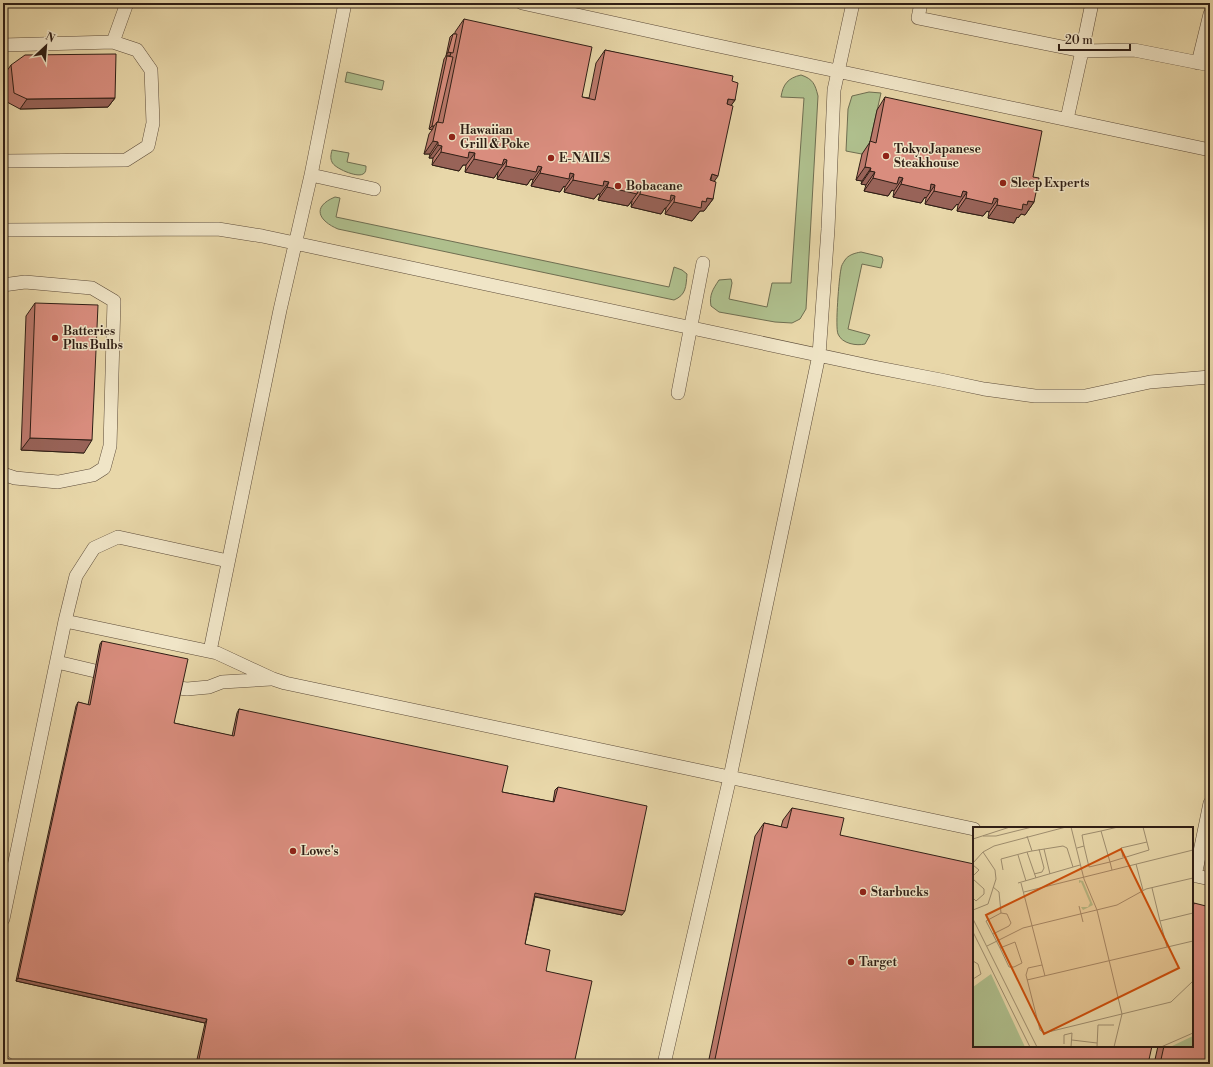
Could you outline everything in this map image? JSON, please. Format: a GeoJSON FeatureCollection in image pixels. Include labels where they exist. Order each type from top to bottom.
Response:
{"type":"FeatureCollection","features":[{"type":"Feature","properties":{"kind":"lane"},"geometry":{"type":"LineString","coordinates":[[113,42],[127,3]]}},
{"type":"Feature","properties":{"kind":"lane"},"geometry":{"type":"LineString","coordinates":[[210,651],[295,243],[311,175],[345,3]]}},
{"type":"Feature","properties":{"kind":"lane"},"geometry":{"type":"LineString","coordinates":[[522,3],[768,57],[1210,150]]}},
{"type":"Feature","properties":{"kind":"lane"},"geometry":{"type":"LineString","coordinates":[[664,1064],[730,777],[820,355],[828,229],[834,90],[853,3]]}},
{"type":"Feature","properties":{"kind":"lane"},"geometry":{"type":"LineString","coordinates":[[921,3],[918,18],[1082,51],[1134,50],[1204,64],[1210,14]]}},
{"type":"Feature","properties":{"kind":"lane"},"geometry":{"type":"LineString","coordinates":[[1067,119],[1092,3]]}},
{"type":"Feature","properties":{"kind":"lane"},"geometry":{"type":"LineString","coordinates":[[3,45],[113,42],[137,50],[151,70],[153,123],[148,146],[126,160],[3,161]]}},
{"type":"Feature","properties":{"kind":"lane"},"geometry":{"type":"LineString","coordinates":[[311,175],[374,190]]}},
{"type":"Feature","properties":{"kind":"lane"},"geometry":{"type":"LineString","coordinates":[[3,230],[218,229],[262,236],[690,328],[984,389],[1035,396],[1085,396],[1150,382],[1210,377]]}},
{"type":"Feature","properties":{"kind":"lane"},"geometry":{"type":"LineString","coordinates":[[678,392],[703,263]]}},
{"type":"Feature","properties":{"kind":"lane"},"geometry":{"type":"LineString","coordinates":[[3,285],[25,282],[92,288],[114,301],[110,446],[104,468],[93,475],[58,482],[15,478],[3,474]]}},
{"type":"Feature","properties":{"kind":"lane"},"geometry":{"type":"LineString","coordinates":[[3,919],[65,621],[76,576],[79,571],[94,548],[118,537],[228,561]]}},
{"type":"Feature","properties":{"kind":"lane"},"geometry":{"type":"LineString","coordinates":[[65,621],[210,651],[285,683],[973,829]]}},
{"type":"Feature","properties":{"kind":"lane"},"geometry":{"type":"LineString","coordinates":[[57,662],[94,671]]}},
{"type":"Feature","properties":{"kind":"lane"},"geometry":{"type":"LineString","coordinates":[[179,688],[187,689],[209,687],[222,682],[273,679]]}},
{"type":"Feature","properties":{"kind":"lane"},"geometry":{"type":"LineString","coordinates":[[1210,803],[1193,875],[1210,879]]}},
{"type":"Feature","properties":{"kind":"lane"},"geometry":{"type":"LineString","coordinates":[[3,1061],[7,1064]]}},
{"type":"Feature","properties":{"kind":"green space"},"geometry":{"type":"Polygon","coordinates":[[[347,72],[384,81],[382,90],[345,82],[347,72]]]}},
{"type":"Feature","properties":{"kind":"green space"},"geometry":{"type":"Polygon","coordinates":[[[801,75],[813,82],[818,96],[806,309],[800,319],[792,323],[775,322],[719,312],[711,306],[711,299],[712,292],[719,280],[731,279],[732,283],[729,299],[767,307],[772,283],[791,283],[804,98],[781,97],[783,88],[787,82],[801,75]]]}},
{"type":"Feature","properties":{"kind":"green space"},"geometry":{"type":"Polygon","coordinates":[[[869,92],[881,93],[867,155],[846,151],[848,109],[852,96],[869,92]]]}},
{"type":"Feature","properties":{"kind":"green space"},"geometry":{"type":"Polygon","coordinates":[[[332,150],[349,153],[347,162],[366,166],[365,173],[356,175],[337,167],[331,160],[332,150]]]}},
{"type":"Feature","properties":{"kind":"green space"},"geometry":{"type":"Polygon","coordinates":[[[335,197],[340,198],[336,217],[669,287],[674,267],[687,274],[686,287],[681,296],[674,300],[338,229],[326,222],[320,214],[320,209],[323,205],[335,197]]]}},
{"type":"Feature","properties":{"kind":"green space"},"geometry":{"type":"Polygon","coordinates":[[[861,252],[882,257],[883,260],[881,268],[862,264],[848,329],[870,335],[865,344],[858,345],[846,342],[838,334],[837,313],[841,268],[848,257],[861,252]]]}},
{"type":"Feature","properties":{"kind":"building"},"geometry":{"type":"Polygon","coordinates":[[[464,19],[592,47],[582,97],[595,100],[605,50],[733,76],[732,81],[738,83],[735,100],[728,99],[727,104],[733,106],[718,176],[712,174],[710,180],[716,182],[713,199],[707,198],[706,202],[702,201],[701,208],[674,202],[675,196],[671,195],[670,201],[640,194],[641,188],[638,188],[637,194],[607,187],[609,182],[604,181],[603,186],[573,180],[574,174],[570,173],[569,179],[540,173],[542,167],[538,166],[536,172],[506,166],[507,160],[504,159],[502,165],[474,159],[475,153],[469,152],[468,158],[441,152],[442,146],[438,145],[438,142],[433,141],[437,122],[443,123],[464,19]]]}},
{"type":"Feature","properties":{"kind":"building"},"geometry":{"type":"Polygon","coordinates":[[[453,34],[457,34],[453,53],[448,52],[453,34]]]}},
{"type":"Feature","properties":{"kind":"building"},"geometry":{"type":"Polygon","coordinates":[[[116,54],[115,98],[27,99],[14,93],[11,65],[25,55],[116,54]]]}},
{"type":"Feature","properties":{"kind":"building"},"geometry":{"type":"Polygon","coordinates":[[[447,56],[453,57],[438,122],[432,126],[447,56]]]}},
{"type":"Feature","properties":{"kind":"building"},"geometry":{"type":"Polygon","coordinates":[[[885,97],[1042,131],[1033,177],[1039,178],[1034,202],[1028,201],[1027,205],[1023,204],[1022,210],[997,205],[998,199],[994,198],[992,204],[966,198],[967,192],[963,191],[961,197],[934,191],[935,185],[931,184],[930,191],[901,184],[903,178],[899,177],[897,184],[873,178],[875,172],[870,171],[871,168],[865,167],[870,141],[876,143],[885,97]]]}},
{"type":"Feature","properties":{"kind":"building"},"geometry":{"type":"Polygon","coordinates":[[[35,303],[98,305],[92,440],[30,438],[35,303]]]}},
{"type":"Feature","properties":{"kind":"building","name":"Lowe's"},"geometry":{"type":"Polygon","coordinates":[[[102,641],[188,659],[174,723],[234,736],[239,709],[508,766],[502,792],[554,802],[558,787],[647,806],[625,911],[535,893],[525,944],[550,950],[546,971],[592,981],[574,1064],[198,1064],[207,1019],[18,978],[78,702],[90,705],[102,641]]]}},
{"type":"Feature","properties":{"kind":"building","name":"Target"},"geometry":{"type":"Polygon","coordinates":[[[792,808],[844,818],[840,835],[973,864],[973,1047],[1152,1047],[1148,1064],[714,1064],[764,823],[787,828],[792,808]]]}},
{"type":"Feature","properties":{"kind":"building"},"geometry":{"type":"Polygon","coordinates":[[[1194,903],[1210,907],[1210,1064],[1160,1064],[1164,1047],[1193,1047],[1194,903]]]}},
{"type":"Feature","properties":{"kind":"place","name":"Hawaiian Grill & Poke"},"geometry":{"type":"Point","coordinates":[452,137]}},
{"type":"Feature","properties":{"kind":"place","name":"Tokyo Japanese Steakhouse"},"geometry":{"type":"Point","coordinates":[886,156]}},
{"type":"Feature","properties":{"kind":"place","name":"E-NAILS"},"geometry":{"type":"Point","coordinates":[551,158]}},
{"type":"Feature","properties":{"kind":"place","name":"Sleep Experts"},"geometry":{"type":"Point","coordinates":[1003,183]}},
{"type":"Feature","properties":{"kind":"place","name":"Bobacane"},"geometry":{"type":"Point","coordinates":[618,186]}},
{"type":"Feature","properties":{"kind":"place","name":"Batteries Plus Bulbs"},"geometry":{"type":"Point","coordinates":[55,338]}},
{"type":"Feature","properties":{"kind":"place","name":"Lowe's"},"geometry":{"type":"Point","coordinates":[293,851]}},
{"type":"Feature","properties":{"kind":"place","name":"Starbucks"},"geometry":{"type":"Point","coordinates":[863,892]}},
{"type":"Feature","properties":{"kind":"place","name":"Target"},"geometry":{"type":"Point","coordinates":[851,962]}}]}
